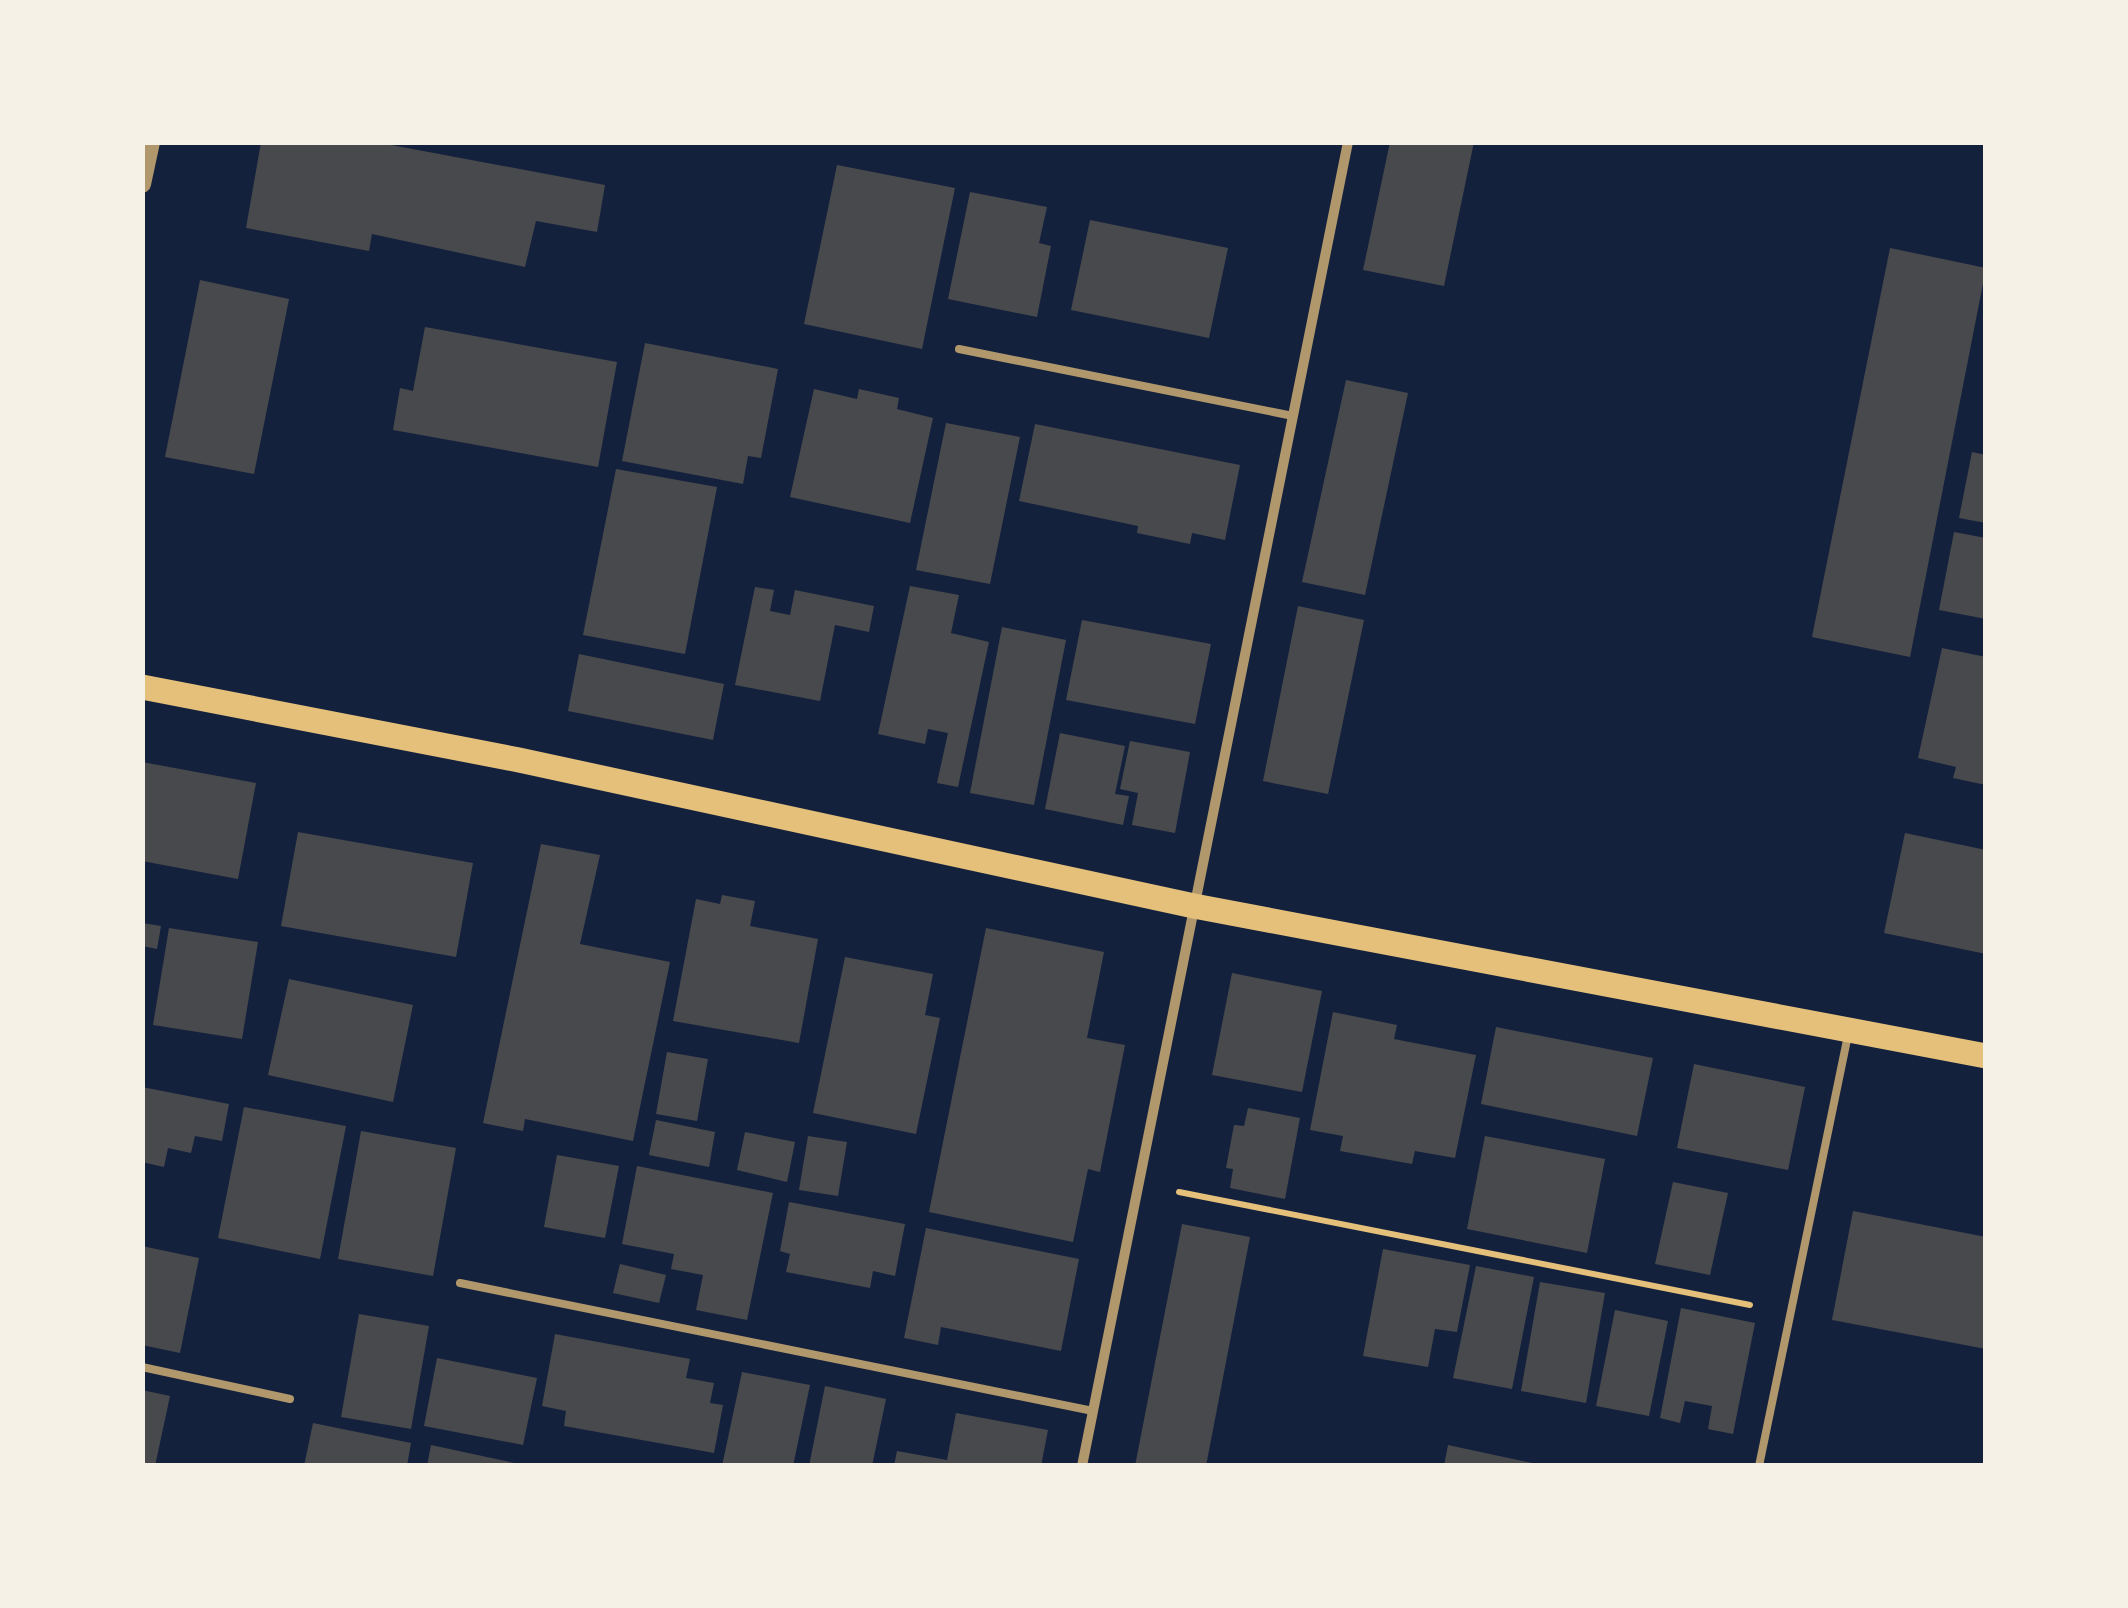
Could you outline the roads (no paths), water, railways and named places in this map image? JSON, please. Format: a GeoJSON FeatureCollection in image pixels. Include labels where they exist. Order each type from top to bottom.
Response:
{"type":"FeatureCollection","features":[{"type":"Feature","properties":{"kind":"main road"},"geometry":{"type":"LineString","coordinates":[[142,686],[520,760],[1194,906],[1986,1056]]}},
{"type":"Feature","properties":{"kind":"street"},"geometry":{"type":"LineString","coordinates":[[142,184],[151,142]]}},
{"type":"Feature","properties":{"kind":"street"},"geometry":{"type":"LineString","coordinates":[[1082,1466],[1348,142]]}},
{"type":"Feature","properties":{"kind":"lane"},"geometry":{"type":"LineString","coordinates":[[959,349],[1293,416]]}},
{"type":"Feature","properties":{"kind":"lane"},"geometry":{"type":"LineString","coordinates":[[1758,1466],[1848,1031]]}},
{"type":"Feature","properties":{"kind":"lane"},"geometry":{"type":"LineString","coordinates":[[460,1283],[1093,1411]]}},
{"type":"Feature","properties":{"kind":"lane"},"geometry":{"type":"LineString","coordinates":[[142,1366],[290,1398]]}}]}
